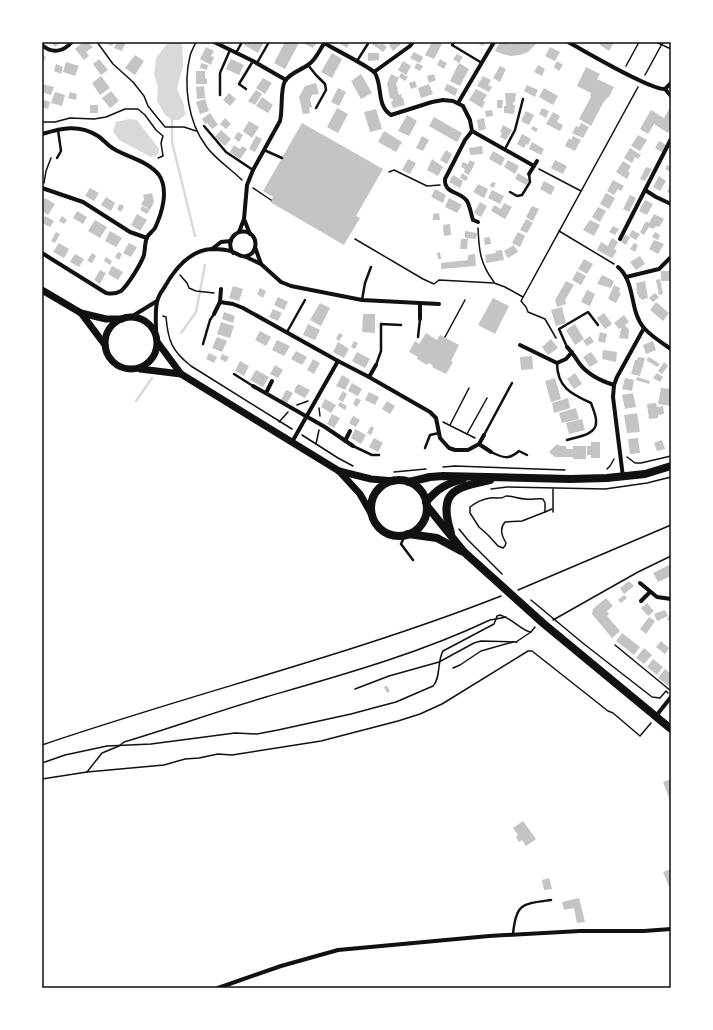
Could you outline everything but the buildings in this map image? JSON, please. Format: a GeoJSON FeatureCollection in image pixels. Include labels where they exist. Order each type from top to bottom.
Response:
{"type":"FeatureCollection","features":[{"type":"Feature","properties":{"kind":"highway"},"geometry":{"type":"LineString","coordinates":[[409,482],[430,477],[469,476],[570,479],[623,477],[645,474],[671,466]]}},
{"type":"Feature","properties":{"kind":"highway"},"geometry":{"type":"LineString","coordinates":[[469,476],[444,486],[435,492],[426,504],[426,514],[422,523],[414,532],[399,536],[386,533],[376,525],[372,515],[372,502],[376,492],[392,477],[409,482],[420,490],[426,504],[464,552],[544,624],[671,729]]}},
{"type":"Feature","properties":{"kind":"highway"},"geometry":{"type":"LineString","coordinates":[[453,538],[446,512],[447,504],[454,492],[461,487],[470,484],[502,477]]}},
{"type":"Feature","properties":{"kind":"highway"},"geometry":{"type":"LineString","coordinates":[[406,535],[437,538],[464,552]]}},
{"type":"Feature","properties":{"kind":"main road"},"geometry":{"type":"LineString","coordinates":[[42,290],[81,313],[106,319],[122,319],[131,317],[138,318],[150,324],[156,332],[158,343],[150,362],[139,369]]}},
{"type":"Feature","properties":{"kind":"main road"},"geometry":{"type":"LineString","coordinates":[[81,313],[105,345],[109,358],[113,363],[124,369],[152,370],[181,374]]}},
{"type":"Feature","properties":{"kind":"main road"},"geometry":{"type":"LineString","coordinates":[[105,345],[108,331],[114,323],[122,319]]}},
{"type":"Feature","properties":{"kind":"main road"},"geometry":{"type":"LineString","coordinates":[[158,343],[181,374],[339,471],[360,494],[372,515]]}},
{"type":"Feature","properties":{"kind":"main road"},"geometry":{"type":"LineString","coordinates":[[339,471],[371,479],[392,477]]}},
{"type":"Feature","properties":{"kind":"street"},"geometry":{"type":"LineString","coordinates":[[42,45],[51,50],[58,51],[67,48],[72,42]]}},
{"type":"Feature","properties":{"kind":"street"},"geometry":{"type":"LineString","coordinates":[[214,42],[255,62],[286,80]]}},
{"type":"Feature","properties":{"kind":"street"},"geometry":{"type":"LineString","coordinates":[[233,252],[231,241],[239,232],[244,219],[247,185],[253,170],[280,120],[282,112],[283,87],[286,80],[314,60],[324,42],[374,72],[378,81],[381,103],[386,112],[391,115],[443,100],[454,101],[463,106],[470,120],[472,131],[465,140],[445,179],[446,186],[449,190],[464,198],[468,202],[473,220],[478,222]]}},
{"type":"Feature","properties":{"kind":"street"},"geometry":{"type":"LineString","coordinates":[[374,72],[406,50],[413,42]]}},
{"type":"Feature","properties":{"kind":"street"},"geometry":{"type":"LineString","coordinates":[[458,103],[494,42]]}},
{"type":"Feature","properties":{"kind":"street"},"geometry":{"type":"LineString","coordinates":[[568,42],[642,81],[661,89],[665,89],[671,96]]}},
{"type":"Feature","properties":{"kind":"street"},"geometry":{"type":"LineString","coordinates":[[665,89],[671,83]]}},
{"type":"Feature","properties":{"kind":"street"},"geometry":{"type":"LineString","coordinates":[[42,134],[63,128],[81,128],[98,136],[113,149],[127,157],[149,165],[159,176],[164,191],[162,212],[154,229],[147,238],[143,257],[127,284],[120,291],[113,294],[106,293],[42,253]]}},
{"type":"Feature","properties":{"kind":"street"},"geometry":{"type":"LineString","coordinates":[[472,131],[534,166]]}},
{"type":"Feature","properties":{"kind":"street"},"geometry":{"type":"LineString","coordinates":[[620,239],[671,139]]}},
{"type":"Feature","properties":{"kind":"street"},"geometry":{"type":"LineString","coordinates":[[530,174],[537,161]]}},
{"type":"Feature","properties":{"kind":"street"},"geometry":{"type":"LineString","coordinates":[[42,188],[83,202],[130,232],[147,238]]}},
{"type":"Feature","properties":{"kind":"street"},"geometry":{"type":"LineString","coordinates":[[645,190],[656,198],[671,204]]}},
{"type":"Feature","properties":{"kind":"street"},"geometry":{"type":"LineString","coordinates":[[244,219],[250,234],[255,240],[255,247],[261,264]]}},
{"type":"Feature","properties":{"kind":"street"},"geometry":{"type":"LineString","coordinates":[[239,232],[247,232],[250,234]]}},
{"type":"Feature","properties":{"kind":"street"},"geometry":{"type":"LineString","coordinates":[[212,249],[221,242],[231,241]]}},
{"type":"Feature","properties":{"kind":"street"},"geometry":{"type":"LineString","coordinates":[[156,332],[157,301],[167,283],[187,258],[196,253],[212,249],[233,252],[238,256],[246,256],[252,253],[255,247]]}},
{"type":"Feature","properties":{"kind":"street"},"geometry":{"type":"LineString","coordinates":[[246,256],[261,264],[281,282],[292,286],[362,300],[439,304]]}},
{"type":"Feature","properties":{"kind":"street"},"geometry":{"type":"LineString","coordinates":[[626,277],[659,269],[671,257]]}},
{"type":"Feature","properties":{"kind":"street"},"geometry":{"type":"LineString","coordinates":[[618,267],[626,277],[639,319],[644,328],[671,349]]}},
{"type":"Feature","properties":{"kind":"street"},"geometry":{"type":"LineString","coordinates":[[214,314],[220,302],[222,289]]}},
{"type":"Feature","properties":{"kind":"street"},"geometry":{"type":"LineString","coordinates":[[131,317],[157,301]]}},
{"type":"Feature","properties":{"kind":"street"},"geometry":{"type":"LineString","coordinates":[[220,302],[233,304],[243,308],[430,412],[436,418],[440,438],[449,448],[456,450],[468,450],[480,443],[484,435]]}},
{"type":"Feature","properties":{"kind":"street"},"geometry":{"type":"LineString","coordinates":[[420,304],[420,319]]}},
{"type":"Feature","properties":{"kind":"street"},"geometry":{"type":"LineString","coordinates":[[623,477],[612,397],[614,385],[644,328]]}},
{"type":"Feature","properties":{"kind":"street"},"geometry":{"type":"LineString","coordinates":[[520,345],[557,363],[566,359],[572,352]]}},
{"type":"Feature","properties":{"kind":"street"},"geometry":{"type":"LineString","coordinates":[[567,347],[580,364],[590,373],[603,382],[614,385]]}},
{"type":"Feature","properties":{"kind":"street"},"geometry":{"type":"LineString","coordinates":[[292,442],[338,361]]}},
{"type":"Feature","properties":{"kind":"street"},"geometry":{"type":"LineString","coordinates":[[369,377],[376,365]]}},
{"type":"Feature","properties":{"kind":"street"},"geometry":{"type":"LineString","coordinates":[[266,393],[272,381]]}},
{"type":"Feature","properties":{"kind":"street"},"geometry":{"type":"LineString","coordinates":[[253,386],[325,427],[353,446]]}},
{"type":"Feature","properties":{"kind":"street"},"geometry":{"type":"LineString","coordinates":[[345,441],[350,431]]}},
{"type":"Feature","properties":{"kind":"street"},"geometry":{"type":"LineString","coordinates":[[480,443],[491,452]]}},
{"type":"Feature","properties":{"kind":"street"},"geometry":{"type":"LineString","coordinates":[[640,583],[657,597],[671,600]]}},
{"type":"Feature","properties":{"kind":"street"},"geometry":{"type":"LineString","coordinates":[[641,601],[650,592]]}},
{"type":"Feature","properties":{"kind":"street"},"geometry":{"type":"LineString","coordinates":[[656,716],[671,696]]}},
{"type":"Feature","properties":{"kind":"street"},"geometry":{"type":"LineString","coordinates":[[218,988],[281,966],[338,950],[513,935],[580,931],[644,932],[671,928]]}},
{"type":"Feature","properties":{"kind":"lane"},"geometry":{"type":"LineString","coordinates":[[236,53],[242,42]]}},
{"type":"Feature","properties":{"kind":"lane"},"geometry":{"type":"LineString","coordinates":[[246,89],[239,84],[269,42]]}},
{"type":"Feature","properties":{"kind":"lane"},"geometry":{"type":"LineString","coordinates":[[357,62],[369,42]]}},
{"type":"Feature","properties":{"kind":"lane"},"geometry":{"type":"LineString","coordinates":[[454,42],[452,45],[482,63]]}},
{"type":"Feature","properties":{"kind":"lane"},"geometry":{"type":"LineString","coordinates":[[220,95],[220,73],[230,50]]}},
{"type":"Feature","properties":{"kind":"lane"},"geometry":{"type":"LineString","coordinates":[[308,65],[325,84],[326,90],[316,108]]}},
{"type":"Feature","properties":{"kind":"lane"},"geometry":{"type":"LineString","coordinates":[[505,150],[515,130],[523,99]]}},
{"type":"Feature","properties":{"kind":"lane"},"geometry":{"type":"LineString","coordinates":[[204,126],[226,152],[253,170]]}},
{"type":"Feature","properties":{"kind":"lane"},"geometry":{"type":"LineString","coordinates":[[56,130],[61,141],[61,151],[57,158]]}},
{"type":"Feature","properties":{"kind":"lane"},"geometry":{"type":"LineString","coordinates":[[264,150],[282,158]]}},
{"type":"Feature","properties":{"kind":"lane"},"geometry":{"type":"LineString","coordinates":[[510,192],[517,196],[522,196],[529,185],[530,174]]}},
{"type":"Feature","properties":{"kind":"lane"},"geometry":{"type":"LineString","coordinates":[[362,300],[365,283],[371,267]]}},
{"type":"Feature","properties":{"kind":"lane"},"geometry":{"type":"LineString","coordinates":[[288,332],[305,300]]}},
{"type":"Feature","properties":{"kind":"lane"},"geometry":{"type":"LineString","coordinates":[[567,347],[559,329],[588,312],[598,325]]}},
{"type":"Feature","properties":{"kind":"lane"},"geometry":{"type":"LineString","coordinates":[[203,344],[210,320],[214,314]]}},
{"type":"Feature","properties":{"kind":"lane"},"geometry":{"type":"LineString","coordinates":[[418,337],[420,319]]}},
{"type":"Feature","properties":{"kind":"lane"},"geometry":{"type":"LineString","coordinates":[[376,365],[381,351],[381,324],[401,325]]}},
{"type":"Feature","properties":{"kind":"lane"},"geometry":{"type":"LineString","coordinates":[[557,363],[557,373],[560,381],[565,388],[576,397],[591,403],[596,423],[595,428],[590,433],[567,440]]}},
{"type":"Feature","properties":{"kind":"lane"},"geometry":{"type":"LineString","coordinates":[[234,374],[253,386]]}},
{"type":"Feature","properties":{"kind":"lane"},"geometry":{"type":"LineString","coordinates":[[484,435],[512,383]]}},
{"type":"Feature","properties":{"kind":"lane"},"geometry":{"type":"LineString","coordinates":[[425,448],[430,435],[439,434]]}},
{"type":"Feature","properties":{"kind":"lane"},"geometry":{"type":"LineString","coordinates":[[353,446],[372,455],[379,455]]}},
{"type":"Feature","properties":{"kind":"lane"},"geometry":{"type":"LineString","coordinates":[[491,452],[501,457],[508,458],[514,456],[519,451],[527,455]]}},
{"type":"Feature","properties":{"kind":"lane"},"geometry":{"type":"LineString","coordinates":[[406,535],[401,544],[413,560]]}},
{"type":"Feature","properties":{"kind":"lane"},"geometry":{"type":"LineString","coordinates":[[513,935],[514,921],[517,912],[523,906],[530,903],[551,900]]}},
{"type":"Feature","properties":{"kind":"path"},"geometry":{"type":"LineString","coordinates":[[97,42],[113,64],[133,82],[144,96],[148,106],[165,128],[184,127],[197,131]]}},
{"type":"Feature","properties":{"kind":"path"},"geometry":{"type":"LineString","coordinates":[[623,71],[639,42]]}},
{"type":"Feature","properties":{"kind":"path"},"geometry":{"type":"LineString","coordinates":[[656,42],[671,50]]}},
{"type":"Feature","properties":{"kind":"path"},"geometry":{"type":"LineString","coordinates":[[556,338],[545,319],[528,312],[521,301],[663,42]]}},
{"type":"Feature","properties":{"kind":"path"},"geometry":{"type":"LineString","coordinates":[[42,122],[52,122],[70,118],[94,119],[106,117],[125,109],[138,109],[145,115],[156,130],[164,136],[161,143],[163,156],[158,158]]}},
{"type":"Feature","properties":{"kind":"path"},"geometry":{"type":"LineString","coordinates":[[52,122],[56,130]]}},
{"type":"Feature","properties":{"kind":"path"},"geometry":{"type":"LineString","coordinates":[[42,188],[46,171],[53,155]]}},
{"type":"Feature","properties":{"kind":"path"},"geometry":{"type":"LineString","coordinates":[[534,166],[581,192]]}},
{"type":"Feature","properties":{"kind":"path"},"geometry":{"type":"LineString","coordinates":[[389,172],[394,170],[427,186],[439,186],[445,179]]}},
{"type":"Feature","properties":{"kind":"path"},"geometry":{"type":"LineString","coordinates":[[478,222],[479,249],[481,257],[484,268],[494,283]]}},
{"type":"Feature","properties":{"kind":"path"},"geometry":{"type":"LineString","coordinates":[[559,231],[618,267]]}},
{"type":"Feature","properties":{"kind":"path"},"geometry":{"type":"LineString","coordinates":[[355,239],[434,284],[438,280],[494,283],[505,286],[523,297]]}},
{"type":"Feature","properties":{"kind":"path"},"geometry":{"type":"LineString","coordinates":[[176,271],[183,278],[189,288],[196,291],[221,294]]}},
{"type":"Feature","properties":{"kind":"path"},"geometry":{"type":"LineString","coordinates":[[445,337],[465,300]]}},
{"type":"Feature","properties":{"kind":"path"},"geometry":{"type":"LineString","coordinates":[[156,314],[166,317],[167,332],[174,350],[180,358],[338,458],[358,468]]}},
{"type":"Feature","properties":{"kind":"path"},"geometry":{"type":"LineString","coordinates":[[450,425],[469,388]]}},
{"type":"Feature","properties":{"kind":"path"},"geometry":{"type":"LineString","coordinates":[[467,434],[487,398]]}},
{"type":"Feature","properties":{"kind":"path"},"geometry":{"type":"LineString","coordinates":[[436,418],[467,434],[480,443]]}},
{"type":"Feature","properties":{"kind":"path"},"geometry":{"type":"LineString","coordinates":[[603,470],[610,466],[614,459],[627,457],[635,463],[641,463],[671,456]]}},
{"type":"Feature","properties":{"kind":"path"},"geometry":{"type":"LineString","coordinates":[[440,467],[455,466],[570,470]]}},
{"type":"Feature","properties":{"kind":"path"},"geometry":{"type":"LineString","coordinates":[[392,477],[433,468]]}},
{"type":"Feature","properties":{"kind":"path"},"geometry":{"type":"LineString","coordinates":[[489,489],[507,487],[605,489],[647,483],[671,477]]}},
{"type":"Feature","properties":{"kind":"path"},"geometry":{"type":"LineString","coordinates":[[553,489],[553,512]]}},
{"type":"Feature","properties":{"kind":"path"},"geometry":{"type":"LineString","coordinates":[[545,512],[545,503],[543,500],[537,498],[528,500],[512,496],[506,496],[501,499],[490,498],[473,504],[470,507],[470,513],[479,528],[498,546],[503,548],[506,546],[506,543],[501,532],[505,522],[522,521],[545,512],[552,509]]}},
{"type":"Feature","properties":{"kind":"path"},"geometry":{"type":"LineString","coordinates":[[525,587],[671,525]]}},
{"type":"Feature","properties":{"kind":"path"},"geometry":{"type":"LineString","coordinates":[[456,526],[506,578]]}},
{"type":"Feature","properties":{"kind":"path"},"geometry":{"type":"LineString","coordinates":[[544,624],[638,572],[671,556]]}},
{"type":"Feature","properties":{"kind":"path"},"geometry":{"type":"LineString","coordinates":[[516,587],[522,592]]}},
{"type":"Feature","properties":{"kind":"path"},"geometry":{"type":"LineString","coordinates":[[527,597],[652,697],[660,698],[666,692],[671,696]]}},
{"type":"Feature","properties":{"kind":"path"},"geometry":{"type":"LineString","coordinates":[[42,745],[120,719],[380,639],[498,598]]}},
{"type":"Feature","properties":{"kind":"path"},"geometry":{"type":"LineString","coordinates":[[88,772],[102,753],[119,746],[124,742],[217,712],[355,671],[424,648],[496,618],[506,617],[525,630],[531,632],[517,642],[481,651],[453,668]]}},
{"type":"Feature","properties":{"kind":"path"},"geometry":{"type":"LineString","coordinates":[[42,762],[65,754],[107,746],[151,744],[235,733],[257,734],[351,714],[396,702],[433,686],[436,683],[440,656],[443,651],[494,624],[496,618]]}},
{"type":"Feature","properties":{"kind":"path"},"geometry":{"type":"LineString","coordinates":[[355,689],[389,676],[439,662],[474,643],[481,641],[517,642]]}},
{"type":"Feature","properties":{"kind":"path"},"geometry":{"type":"LineString","coordinates":[[615,645],[671,691]]}},
{"type":"Feature","properties":{"kind":"path"},"geometry":{"type":"LineString","coordinates":[[42,780],[88,772],[164,765],[187,758],[199,758],[220,754],[232,755],[321,741],[398,721],[420,714],[442,704],[528,650],[532,651],[608,711],[613,713],[640,736],[656,716]]}},
{"type":"Feature","properties":{"kind":"shaded area"},"geometry":{"type":"Polygon","coordinates":[[[182,42],[183,66],[177,89],[184,105],[185,115],[179,120],[172,120],[165,115],[157,101],[158,87],[154,74],[156,58],[167,44],[182,42]]]}},
{"type":"Feature","properties":{"kind":"shaded area"},"geometry":{"type":"Polygon","coordinates":[[[129,119],[137,120],[159,149],[158,155],[151,157],[119,140],[113,131],[116,122],[129,119]]]}},
{"type":"Feature","properties":{"kind":"waterway"},"geometry":{"type":"LineString","coordinates":[[172,120],[172,142],[195,236]]}},
{"type":"Feature","properties":{"kind":"waterway"},"geometry":{"type":"LineString","coordinates":[[181,333],[196,312],[205,265]]}},
{"type":"Feature","properties":{"kind":"waterway"},"geometry":{"type":"LineString","coordinates":[[136,401],[152,378]]}}]}
